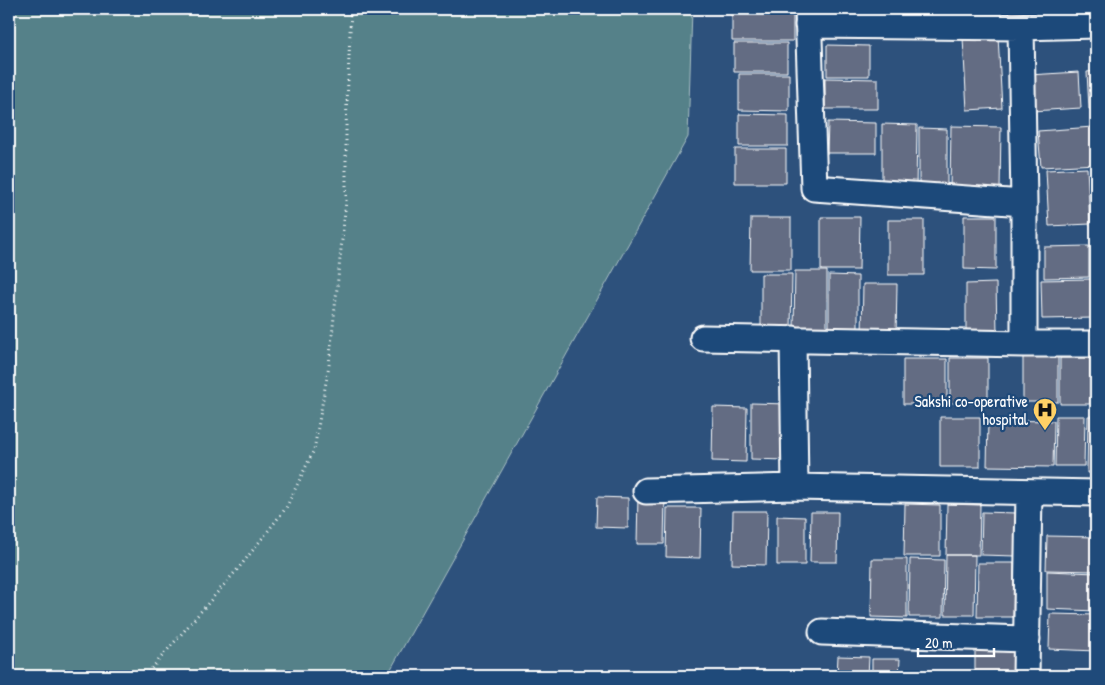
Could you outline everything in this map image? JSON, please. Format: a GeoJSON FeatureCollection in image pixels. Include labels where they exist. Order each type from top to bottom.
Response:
{"type":"FeatureCollection","features":[{"type":"Feature","properties":{"kind":"street"},"geometry":{"type":"LineString","coordinates":[[1024,202],[814,188],[808,17],[1021,27],[1096,25]]}},
{"type":"Feature","properties":{"kind":"street"},"geometry":{"type":"LineString","coordinates":[[1021,27],[1024,344]]}},
{"type":"Feature","properties":{"kind":"street"},"geometry":{"type":"LineString","coordinates":[[703,338],[1096,344]]}},
{"type":"Feature","properties":{"kind":"street"},"geometry":{"type":"LineString","coordinates":[[793,339],[795,487]]}},
{"type":"Feature","properties":{"kind":"street"},"geometry":{"type":"LineString","coordinates":[[646,491],[795,487],[1096,493]]}},
{"type":"Feature","properties":{"kind":"street"},"geometry":{"type":"LineString","coordinates":[[1026,676],[1029,492]]}},
{"type":"Feature","properties":{"kind":"street"},"geometry":{"type":"LineString","coordinates":[[822,632],[1027,639]]}},
{"type":"Feature","properties":{"kind":"path"},"geometry":{"type":"LineString","coordinates":[[146,676],[242,564],[286,508],[314,450],[329,365],[346,201],[346,127],[351,9]]}},
{"type":"Feature","properties":{"kind":"green space"},"geometry":{"type":"Polygon","coordinates":[[[9,9],[692,9],[688,137],[387,676],[9,676],[9,9]]]}},
{"type":"Feature","properties":{"kind":"building"},"geometry":{"type":"Polygon","coordinates":[[[732,9],[793,9],[793,41],[732,41],[732,9]]]}},
{"type":"Feature","properties":{"kind":"building"},"geometry":{"type":"Polygon","coordinates":[[[968,9],[997,9],[998,13],[969,15],[968,9]]]}},
{"type":"Feature","properties":{"kind":"building"},"geometry":{"type":"Polygon","coordinates":[[[1003,9],[1030,9],[1030,12],[1004,14],[1003,9]]]}},
{"type":"Feature","properties":{"kind":"building"},"geometry":{"type":"Polygon","coordinates":[[[998,36],[1002,108],[967,110],[963,38],[998,36]]]}},
{"type":"Feature","properties":{"kind":"building"},"geometry":{"type":"Polygon","coordinates":[[[734,43],[787,43],[787,72],[734,72],[734,43]]]}},
{"type":"Feature","properties":{"kind":"building"},"geometry":{"type":"Polygon","coordinates":[[[827,45],[869,46],[869,76],[827,76],[827,45]]]}},
{"type":"Feature","properties":{"kind":"building"},"geometry":{"type":"Polygon","coordinates":[[[1096,71],[1096,109],[1089,109],[1087,72],[1096,71]]]}},
{"type":"Feature","properties":{"kind":"building"},"geometry":{"type":"Polygon","coordinates":[[[1079,72],[1081,108],[1032,111],[1029,75],[1079,72]]]}},
{"type":"Feature","properties":{"kind":"building"},"geometry":{"type":"Polygon","coordinates":[[[739,74],[789,74],[789,111],[739,110],[739,74]]]}},
{"type":"Feature","properties":{"kind":"building"},"geometry":{"type":"Polygon","coordinates":[[[825,78],[878,79],[878,109],[825,109],[825,78]]]}},
{"type":"Feature","properties":{"kind":"building"},"geometry":{"type":"Polygon","coordinates":[[[739,114],[788,115],[788,146],[739,146],[739,114]]]}},
{"type":"Feature","properties":{"kind":"building"},"geometry":{"type":"Polygon","coordinates":[[[828,122],[876,123],[876,153],[827,153],[828,122]]]}},
{"type":"Feature","properties":{"kind":"building"},"geometry":{"type":"Polygon","coordinates":[[[882,124],[917,125],[916,189],[882,189],[882,124]]]}},
{"type":"Feature","properties":{"kind":"building"},"geometry":{"type":"Polygon","coordinates":[[[951,126],[1001,127],[1000,189],[950,189],[951,126]]]}},
{"type":"Feature","properties":{"kind":"building"},"geometry":{"type":"Polygon","coordinates":[[[1093,127],[1096,164],[1041,167],[1038,131],[1093,127]]]}},
{"type":"Feature","properties":{"kind":"building"},"geometry":{"type":"Polygon","coordinates":[[[919,128],[947,129],[947,189],[919,188],[919,128]]]}},
{"type":"Feature","properties":{"kind":"building"},"geometry":{"type":"Polygon","coordinates":[[[735,149],[786,149],[786,183],[735,183],[735,149]]]}},
{"type":"Feature","properties":{"kind":"building"},"geometry":{"type":"Polygon","coordinates":[[[1087,168],[1090,224],[1049,226],[1046,170],[1087,168]]]}},
{"type":"Feature","properties":{"kind":"building"},"geometry":{"type":"Polygon","coordinates":[[[1093,176],[1096,176],[1095,211],[1093,176]]]}},
{"type":"Feature","properties":{"kind":"building"},"geometry":{"type":"Polygon","coordinates":[[[964,216],[996,216],[996,270],[964,269],[964,216]]]}},
{"type":"Feature","properties":{"kind":"building"},"geometry":{"type":"Polygon","coordinates":[[[821,217],[860,217],[859,270],[821,270],[821,217]]]}},
{"type":"Feature","properties":{"kind":"building"},"geometry":{"type":"Polygon","coordinates":[[[751,218],[791,218],[791,270],[750,270],[751,218]]]}},
{"type":"Feature","properties":{"kind":"building"},"geometry":{"type":"Polygon","coordinates":[[[888,220],[924,220],[924,275],[888,275],[888,220]]]}},
{"type":"Feature","properties":{"kind":"building"},"geometry":{"type":"Polygon","coordinates":[[[1089,246],[1089,277],[1044,278],[1044,247],[1089,246]]]}},
{"type":"Feature","properties":{"kind":"building"},"geometry":{"type":"Polygon","coordinates":[[[795,271],[827,271],[827,329],[794,328],[795,271]]]}},
{"type":"Feature","properties":{"kind":"building"},"geometry":{"type":"Polygon","coordinates":[[[761,274],[792,274],[791,329],[761,329],[761,274]]]}},
{"type":"Feature","properties":{"kind":"building"},"geometry":{"type":"Polygon","coordinates":[[[829,275],[858,276],[858,337],[829,337],[829,275]]]}},
{"type":"Feature","properties":{"kind":"building"},"geometry":{"type":"Polygon","coordinates":[[[1092,279],[1093,318],[1042,319],[1041,280],[1092,279]]]}},
{"type":"Feature","properties":{"kind":"building"},"geometry":{"type":"Polygon","coordinates":[[[996,283],[997,333],[966,333],[966,284],[996,283]]]}},
{"type":"Feature","properties":{"kind":"building"},"geometry":{"type":"Polygon","coordinates":[[[863,284],[897,284],[896,335],[862,335],[863,284]]]}},
{"type":"Feature","properties":{"kind":"building"},"geometry":{"type":"Polygon","coordinates":[[[1023,351],[1058,351],[1058,402],[1023,402],[1023,351]]]}},
{"type":"Feature","properties":{"kind":"building"},"geometry":{"type":"Polygon","coordinates":[[[1092,355],[1096,355],[1096,404],[1092,404],[1092,355]]]}},
{"type":"Feature","properties":{"kind":"building"},"geometry":{"type":"Polygon","coordinates":[[[950,358],[988,358],[988,403],[950,403],[950,358]]]}},
{"type":"Feature","properties":{"kind":"building"},"geometry":{"type":"Polygon","coordinates":[[[1060,358],[1090,358],[1090,404],[1060,404],[1060,358]]]}},
{"type":"Feature","properties":{"kind":"building"},"geometry":{"type":"Polygon","coordinates":[[[903,359],[947,359],[947,404],[903,404],[903,359]]]}},
{"type":"Feature","properties":{"kind":"building"},"geometry":{"type":"Polygon","coordinates":[[[751,403],[787,404],[786,460],[751,459],[751,403]]]}},
{"type":"Feature","properties":{"kind":"building"},"geometry":{"type":"Polygon","coordinates":[[[713,407],[747,408],[746,462],[712,461],[713,407]]]}},
{"type":"Feature","properties":{"kind":"building"},"geometry":{"type":"Polygon","coordinates":[[[1056,416],[1085,416],[1084,466],[1055,466],[1056,416]]]}},
{"type":"Feature","properties":{"kind":"building"},"geometry":{"type":"Polygon","coordinates":[[[1088,416],[1096,416],[1096,473],[1087,473],[1088,416]]]}},
{"type":"Feature","properties":{"kind":"building"},"geometry":{"type":"Polygon","coordinates":[[[940,417],[980,417],[980,467],[940,467],[940,417]]]}},
{"type":"Feature","properties":{"kind":"building"},"geometry":{"type":"Polygon","coordinates":[[[988,420],[1054,421],[1053,467],[987,466],[988,420]]]}},
{"type":"Feature","properties":{"kind":"building"},"geometry":{"type":"Polygon","coordinates":[[[638,495],[665,495],[664,544],[637,544],[638,495]]]}},
{"type":"Feature","properties":{"kind":"building"},"geometry":{"type":"Polygon","coordinates":[[[597,497],[628,498],[628,528],[596,527],[597,497]]]}},
{"type":"Feature","properties":{"kind":"building"},"geometry":{"type":"Polygon","coordinates":[[[905,504],[940,505],[940,556],[904,556],[905,504]]]}},
{"type":"Feature","properties":{"kind":"building"},"geometry":{"type":"Polygon","coordinates":[[[947,504],[980,505],[979,555],[946,555],[947,504]]]}},
{"type":"Feature","properties":{"kind":"building"},"geometry":{"type":"Polygon","coordinates":[[[667,508],[701,508],[700,558],[666,557],[667,508]]]}},
{"type":"Feature","properties":{"kind":"building"},"geometry":{"type":"Polygon","coordinates":[[[733,511],[767,511],[766,565],[732,564],[733,511]]]}},
{"type":"Feature","properties":{"kind":"building"},"geometry":{"type":"Polygon","coordinates":[[[811,512],[838,512],[837,562],[810,562],[811,512]]]}},
{"type":"Feature","properties":{"kind":"building"},"geometry":{"type":"Polygon","coordinates":[[[982,512],[1016,513],[1016,556],[981,555],[982,512]]]}},
{"type":"Feature","properties":{"kind":"building"},"geometry":{"type":"Polygon","coordinates":[[[777,516],[805,517],[805,565],[777,565],[777,516]]]}},
{"type":"Feature","properties":{"kind":"building"},"geometry":{"type":"Polygon","coordinates":[[[1047,536],[1096,537],[1096,571],[1046,570],[1047,536]]]}},
{"type":"Feature","properties":{"kind":"building"},"geometry":{"type":"Polygon","coordinates":[[[946,555],[975,555],[974,615],[945,615],[946,555]]]}},
{"type":"Feature","properties":{"kind":"building"},"geometry":{"type":"Polygon","coordinates":[[[872,559],[907,559],[907,618],[871,617],[872,559]]]}},
{"type":"Feature","properties":{"kind":"building"},"geometry":{"type":"Polygon","coordinates":[[[910,559],[944,560],[943,617],[909,617],[910,559]]]}},
{"type":"Feature","properties":{"kind":"building"},"geometry":{"type":"Polygon","coordinates":[[[978,563],[1014,563],[1013,617],[977,617],[978,563]]]}},
{"type":"Feature","properties":{"kind":"building"},"geometry":{"type":"Polygon","coordinates":[[[1047,571],[1096,573],[1096,611],[1047,609],[1047,571]]]}},
{"type":"Feature","properties":{"kind":"building"},"geometry":{"type":"Polygon","coordinates":[[[1050,614],[1096,615],[1096,651],[1049,649],[1050,614]]]}},
{"type":"Feature","properties":{"kind":"building"},"geometry":{"type":"Polygon","coordinates":[[[975,640],[1014,641],[1013,676],[975,676],[975,640]]]}},
{"type":"Feature","properties":{"kind":"building"},"geometry":{"type":"Polygon","coordinates":[[[838,656],[869,657],[868,676],[837,676],[838,656]]]}},
{"type":"Feature","properties":{"kind":"building"},"geometry":{"type":"Polygon","coordinates":[[[872,659],[900,659],[899,676],[872,676],[872,659]]]}},
{"type":"Feature","properties":{"kind":"place","name":"Sakshi co-operative hospital"},"geometry":{"type":"Point","coordinates":[1045,431]}}]}
